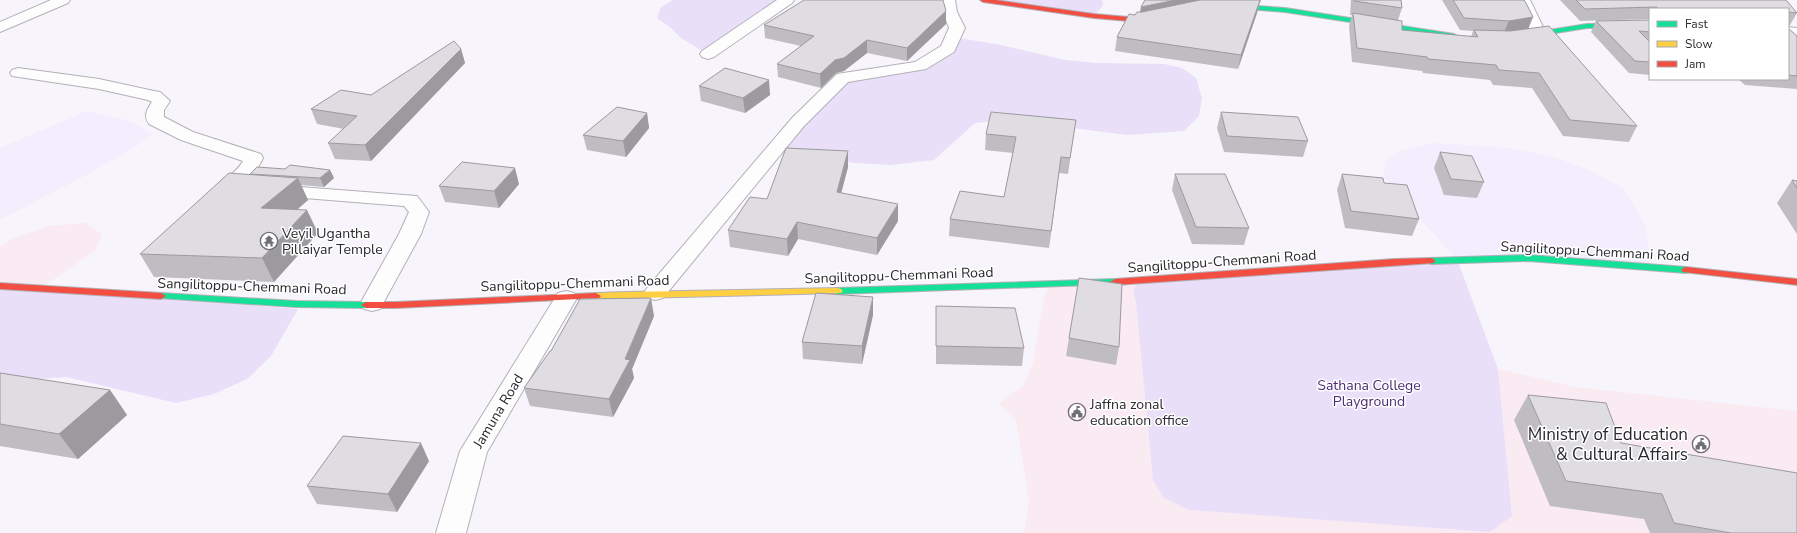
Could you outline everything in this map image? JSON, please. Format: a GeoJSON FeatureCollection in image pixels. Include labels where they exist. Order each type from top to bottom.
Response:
{"type":"FeatureCollection","features":[{"type":"Feature","properties":{"kind":"main road"},"geometry":{"type":"LineString","coordinates":[[983,0],[1094,16],[1140,20],[1162,16]]}},
{"type":"Feature","properties":{"kind":"main road"},"geometry":{"type":"LineString","coordinates":[[1220,5],[1285,10],[1444,36],[1467,37]]}},
{"type":"Feature","properties":{"kind":"main road"},"geometry":{"type":"LineString","coordinates":[[1511,38],[1587,26],[1649,25]]}},
{"type":"Feature","properties":{"kind":"main road","name":"Sangilitoppu-Chemmani Road"},"geometry":{"type":"LineString","coordinates":[[0,286],[296,304],[396,305],[655,293],[756,294],[1138,281],[1394,262],[1529,258],[1652,266],[1797,282]]}},
{"type":"Feature","properties":{"kind":"street"},"geometry":{"type":"LineString","coordinates":[[0,27],[63,0]]}},
{"type":"Feature","properties":{"kind":"street"},"geometry":{"type":"LineString","coordinates":[[708,54],[787,0]]}},
{"type":"Feature","properties":{"kind":"street"},"geometry":{"type":"LineString","coordinates":[[655,293],[798,122],[843,78],[920,66],[948,49],[957,28],[950,12],[948,0]]}},
{"type":"Feature","properties":{"kind":"street"},"geometry":{"type":"LineString","coordinates":[[1523,0],[1539,34]]}},
{"type":"Feature","properties":{"kind":"street"},"geometry":{"type":"LineString","coordinates":[[18,72],[99,84],[154,96],[161,100],[155,110],[155,120],[187,136],[254,158],[246,173],[226,188],[410,200],[419,212],[410,234],[372,304]]}},
{"type":"Feature","properties":{"kind":"street","name":"Jamuna Road"},"geometry":{"type":"LineString","coordinates":[[451,533],[474,451],[566,298]]}},
{"type":"Feature","properties":{"kind":"shaded area"},"geometry":{"type":"Polygon","coordinates":[[[87,111],[126,120],[142,127],[152,134],[135,147],[86,175],[0,220],[0,148],[87,111]]]}},
{"type":"Feature","properties":{"kind":"shaded area"},"geometry":{"type":"Polygon","coordinates":[[[1434,143],[1509,148],[1554,157],[1591,171],[1623,188],[1645,225],[1652,266],[1457,259],[1414,213],[1383,176],[1386,161],[1402,150],[1434,143]]]}},
{"type":"Feature","properties":{"kind":"shaded area"},"geometry":{"type":"Polygon","coordinates":[[[86,223],[102,235],[95,250],[40,289],[0,286],[0,247],[13,238],[50,226],[86,223]]]}},
{"type":"Feature","properties":{"kind":"shaded area","name":"Jaffna zonal education office"},"geometry":{"type":"Polygon","coordinates":[[[1138,281],[1133,291],[1136,302],[1153,480],[1189,510],[1490,532],[1512,516],[1498,369],[1575,387],[1797,411],[1797,533],[1024,533],[1029,501],[1016,420],[999,403],[1023,386],[1033,363],[1044,298],[1050,284],[1138,281]]]}},
{"type":"Feature","properties":{"kind":"green space"},"geometry":{"type":"Polygon","coordinates":[[[673,0],[787,0],[708,54],[681,38],[671,28],[657,18],[661,7],[673,0]]]}},
{"type":"Feature","properties":{"kind":"green space"},"geometry":{"type":"Polygon","coordinates":[[[983,0],[1102,0],[1103,5],[1094,16],[983,0]]]}},
{"type":"Feature","properties":{"kind":"green space"},"geometry":{"type":"Polygon","coordinates":[[[953,37],[1001,45],[1065,60],[1096,63],[1164,64],[1182,68],[1196,78],[1202,98],[1199,116],[1184,131],[1127,135],[1042,124],[994,121],[975,123],[934,160],[890,165],[855,163],[776,148],[843,78],[920,66],[953,37]]]}},
{"type":"Feature","properties":{"kind":"green space","name":"Sathana College Playground"},"geometry":{"type":"Polygon","coordinates":[[[1457,259],[1498,369],[1512,516],[1490,532],[1189,510],[1164,498],[1153,480],[1136,302],[1133,291],[1138,281],[1457,259]]]}},
{"type":"Feature","properties":{"kind":"green space"},"geometry":{"type":"Polygon","coordinates":[[[0,286],[298,309],[271,356],[247,379],[214,394],[176,403],[66,377],[0,382],[0,286]]]}},
{"type":"Feature","properties":{"kind":"building"},"geometry":{"type":"Polygon","coordinates":[[[804,0],[943,0],[946,11],[907,48],[867,40],[844,58],[835,60],[820,74],[777,64],[814,36],[764,25],[804,0]]]}},
{"type":"Feature","properties":{"kind":"building"},"geometry":{"type":"Polygon","coordinates":[[[1145,0],[1176,0],[1141,7],[1145,0]]]}},
{"type":"Feature","properties":{"kind":"building"},"geometry":{"type":"Polygon","coordinates":[[[1200,0],[1260,0],[1241,55],[1117,37],[1129,14],[1135,15],[1137,12],[1200,0]]]}},
{"type":"Feature","properties":{"kind":"building"},"geometry":{"type":"Polygon","coordinates":[[[1401,0],[1402,8],[1354,1],[1401,0]]]}},
{"type":"Feature","properties":{"kind":"building"},"geometry":{"type":"Polygon","coordinates":[[[1453,0],[1524,0],[1533,17],[1509,21],[1464,18],[1453,0]]]}},
{"type":"Feature","properties":{"kind":"building"},"geometry":{"type":"Polygon","coordinates":[[[1576,0],[1786,0],[1797,13],[1789,12],[1789,8],[1657,7],[1585,9],[1576,0]]]}},
{"type":"Feature","properties":{"kind":"building"},"geometry":{"type":"Polygon","coordinates":[[[1353,13],[1402,21],[1402,30],[1478,37],[1474,30],[1510,31],[1549,26],[1637,126],[1570,120],[1539,73],[1499,70],[1496,65],[1428,59],[1427,57],[1357,48],[1353,13]]]}},
{"type":"Feature","properties":{"kind":"building"},"geometry":{"type":"Polygon","coordinates":[[[1649,20],[1649,32],[1639,31],[1649,41],[1649,62],[1635,61],[1596,21],[1649,20]]]}},
{"type":"Feature","properties":{"kind":"building"},"geometry":{"type":"Polygon","coordinates":[[[1789,29],[1797,36],[1797,76],[1789,75],[1789,29]]]}},
{"type":"Feature","properties":{"kind":"building"},"geometry":{"type":"Polygon","coordinates":[[[454,41],[461,49],[365,145],[328,143],[357,116],[311,109],[341,90],[371,95],[454,41]]]}},
{"type":"Feature","properties":{"kind":"building"},"geometry":{"type":"Polygon","coordinates":[[[725,68],[769,80],[743,98],[699,86],[725,68]]]}},
{"type":"Feature","properties":{"kind":"building"},"geometry":{"type":"Polygon","coordinates":[[[617,107],[647,113],[623,141],[583,135],[617,107]]]}},
{"type":"Feature","properties":{"kind":"building"},"geometry":{"type":"Polygon","coordinates":[[[991,112],[1076,120],[1070,158],[1061,157],[1051,231],[950,219],[960,191],[1004,197],[1016,137],[986,134],[991,112]]]}},
{"type":"Feature","properties":{"kind":"building"},"geometry":{"type":"Polygon","coordinates":[[[1221,112],[1298,117],[1308,141],[1227,136],[1221,112]]]}},
{"type":"Feature","properties":{"kind":"building"},"geometry":{"type":"Polygon","coordinates":[[[786,148],[848,151],[837,192],[898,204],[877,238],[797,222],[787,239],[728,230],[750,197],[767,199],[786,148]]]}},
{"type":"Feature","properties":{"kind":"building"},"geometry":{"type":"Polygon","coordinates":[[[1440,152],[1472,156],[1484,182],[1451,179],[1440,152]]]}},
{"type":"Feature","properties":{"kind":"building"},"geometry":{"type":"Polygon","coordinates":[[[462,162],[515,168],[494,191],[439,186],[462,162]]]}},
{"type":"Feature","properties":{"kind":"building"},"geometry":{"type":"Polygon","coordinates":[[[290,165],[330,170],[320,178],[250,174],[257,167],[285,169],[290,165]]]}},
{"type":"Feature","properties":{"kind":"building"},"geometry":{"type":"Polygon","coordinates":[[[229,173],[298,178],[261,208],[307,210],[262,258],[140,254],[229,173]]]}},
{"type":"Feature","properties":{"kind":"building"},"geometry":{"type":"Polygon","coordinates":[[[1175,174],[1225,174],[1249,228],[1196,227],[1175,174]]]}},
{"type":"Feature","properties":{"kind":"building"},"geometry":{"type":"Polygon","coordinates":[[[1342,174],[1383,178],[1384,183],[1407,185],[1419,219],[1351,211],[1342,174]]]}},
{"type":"Feature","properties":{"kind":"building"},"geometry":{"type":"Polygon","coordinates":[[[1792,180],[1797,181],[1797,188],[1792,180]]]}},
{"type":"Feature","properties":{"kind":"building"},"geometry":{"type":"Polygon","coordinates":[[[1079,278],[1122,284],[1119,347],[1069,338],[1079,278]]]}},
{"type":"Feature","properties":{"kind":"building"},"geometry":{"type":"Polygon","coordinates":[[[816,293],[873,297],[862,346],[802,342],[816,293]]]}},
{"type":"Feature","properties":{"kind":"building"},"geometry":{"type":"Polygon","coordinates":[[[651,298],[625,359],[630,360],[609,399],[524,388],[551,351],[580,299],[651,298]]]}},
{"type":"Feature","properties":{"kind":"building"},"geometry":{"type":"Polygon","coordinates":[[[936,306],[1015,308],[1024,348],[936,346],[936,306]]]}},
{"type":"Feature","properties":{"kind":"building"},"geometry":{"type":"Polygon","coordinates":[[[0,373],[110,390],[59,434],[0,424],[0,373]]]}},
{"type":"Feature","properties":{"kind":"building"},"geometry":{"type":"Polygon","coordinates":[[[1528,395],[1606,403],[1621,443],[1797,473],[1797,533],[1731,533],[1674,523],[1662,494],[1566,481],[1528,395]]]}},
{"type":"Feature","properties":{"kind":"building"},"geometry":{"type":"Polygon","coordinates":[[[343,436],[421,443],[388,494],[307,486],[343,436]]]}},
{"type":"Feature","properties":{"kind":"traffic: fast"},"geometry":{"type":"LineString","coordinates":[[1228,6],[1285,10],[1454,36]]}},
{"type":"Feature","properties":{"kind":"traffic: fast"},"geometry":{"type":"LineString","coordinates":[[1524,36],[1587,26],[1649,25]]}},
{"type":"Feature","properties":{"kind":"traffic: fast"},"geometry":{"type":"LineString","coordinates":[[1431,261],[1529,258],[1686,270]]}},
{"type":"Feature","properties":{"kind":"traffic: fast"},"geometry":{"type":"LineString","coordinates":[[838,291],[1115,282]]}},
{"type":"Feature","properties":{"kind":"traffic: fast"},"geometry":{"type":"LineString","coordinates":[[161,296],[296,304],[366,305]]}},
{"type":"Feature","properties":{"kind":"traffic: slow"},"geometry":{"type":"LineString","coordinates":[[596,296],[838,291]]}},
{"type":"Feature","properties":{"kind":"traffic: jam"},"geometry":{"type":"LineString","coordinates":[[983,0],[1094,16],[1140,20],[1155,17]]}},
{"type":"Feature","properties":{"kind":"traffic: jam"},"geometry":{"type":"LineString","coordinates":[[1115,282],[1394,262],[1431,261]]}},
{"type":"Feature","properties":{"kind":"traffic: jam"},"geometry":{"type":"LineString","coordinates":[[1686,270],[1797,282]]}},
{"type":"Feature","properties":{"kind":"traffic: jam"},"geometry":{"type":"LineString","coordinates":[[0,286],[161,296]]}},
{"type":"Feature","properties":{"kind":"traffic: jam"},"geometry":{"type":"LineString","coordinates":[[366,305],[596,296]]}},
{"type":"Feature","properties":{"kind":"place","name":"Veyil Ugantha Pillaiyar Temple"},"geometry":{"type":"Point","coordinates":[269,241]}},
{"type":"Feature","properties":{"kind":"place","name":"Jaffna zonal education office"},"geometry":{"type":"Point","coordinates":[1077,412]}},
{"type":"Feature","properties":{"kind":"place","name":"Ministry of Education & Cultural Affairs"},"geometry":{"type":"Point","coordinates":[1701,444]}}]}
